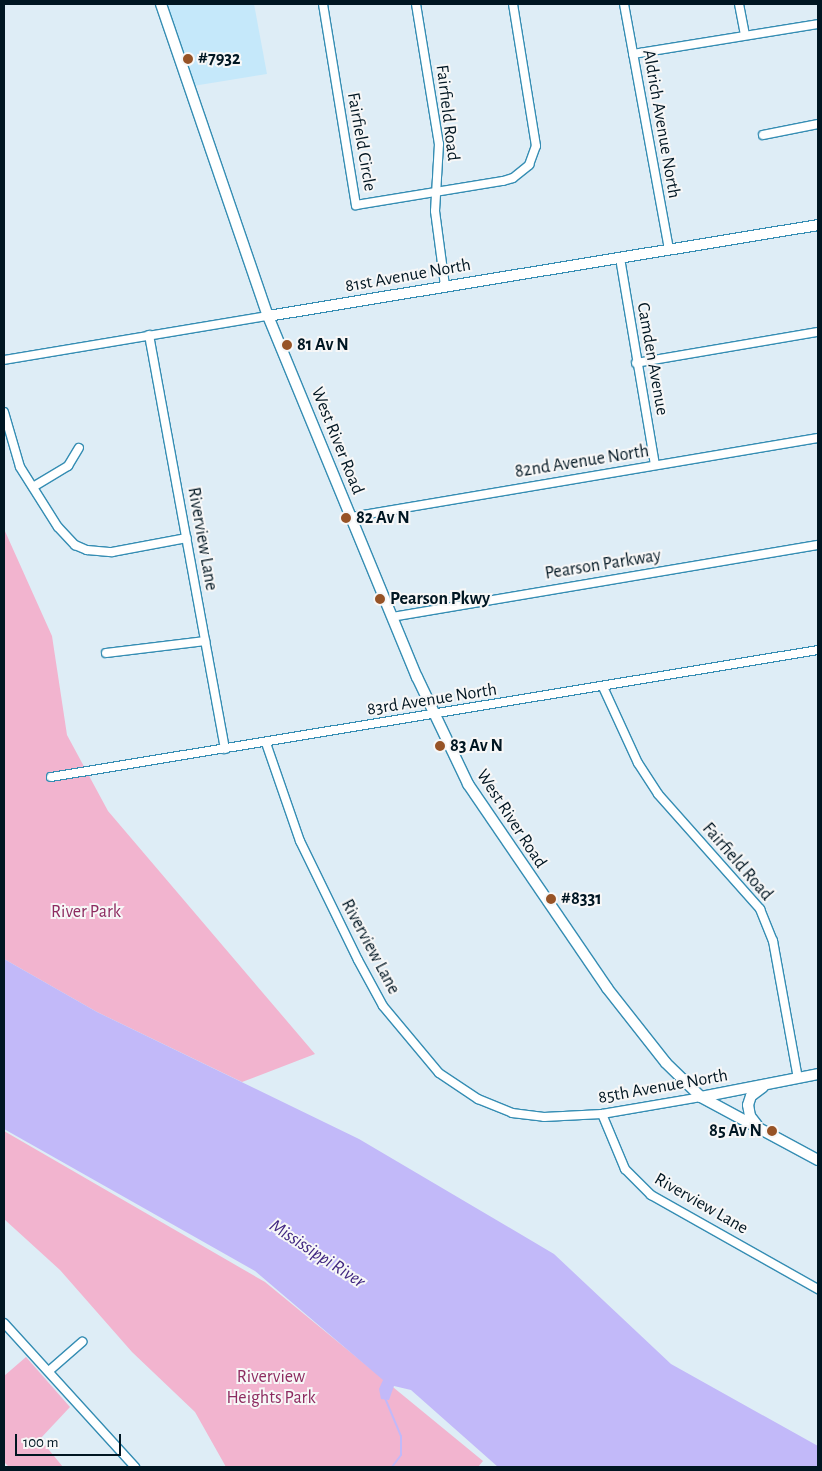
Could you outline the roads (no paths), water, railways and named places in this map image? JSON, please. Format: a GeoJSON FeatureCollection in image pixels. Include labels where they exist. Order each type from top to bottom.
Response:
{"type":"FeatureCollection","features":[{"type":"Feature","properties":{"kind":"street","name":"West River Road"},"geometry":{"type":"LineString","coordinates":[[161,4],[268,316],[392,617],[434,715],[468,784],[525,871],[646,1039],[702,1097],[818,1160]]}},
{"type":"Feature","properties":{"kind":"street","name":"Fairfield Circle"},"geometry":{"type":"LineString","coordinates":[[323,4],[356,205],[437,192]]}},
{"type":"Feature","properties":{"kind":"street","name":"Fairfield Road"},"geometry":{"type":"LineString","coordinates":[[416,4],[440,144],[436,218],[446,286]]}},
{"type":"Feature","properties":{"kind":"street"},"geometry":{"type":"LineString","coordinates":[[437,192],[513,178],[529,165],[534,156],[535,136],[513,4]]}},
{"type":"Feature","properties":{"kind":"street","name":"Aldrich Avenue North"},"geometry":{"type":"LineString","coordinates":[[624,4],[669,249]]}},
{"type":"Feature","properties":{"kind":"street"},"geometry":{"type":"LineString","coordinates":[[739,4],[745,34]]}},
{"type":"Feature","properties":{"kind":"street"},"geometry":{"type":"LineString","coordinates":[[633,54],[745,34],[818,24]]}},
{"type":"Feature","properties":{"kind":"street"},"geometry":{"type":"LineString","coordinates":[[763,135],[818,124]]}},
{"type":"Feature","properties":{"kind":"street","name":"81st Avenue North"},"geometry":{"type":"LineString","coordinates":[[4,360],[818,225]]}},
{"type":"Feature","properties":{"kind":"street","name":"Camden Avenue"},"geometry":{"type":"LineString","coordinates":[[620,258],[636,363],[655,465]]}},
{"type":"Feature","properties":{"kind":"street"},"geometry":{"type":"LineString","coordinates":[[636,363],[818,332]]}},
{"type":"Feature","properties":{"kind":"street","name":"Riverview Lane"},"geometry":{"type":"LineString","coordinates":[[149,335],[225,749]]}},
{"type":"Feature","properties":{"kind":"street"},"geometry":{"type":"LineString","coordinates":[[4,412],[14,455],[66,537],[78,546],[87,550],[112,552],[187,538]]}},
{"type":"Feature","properties":{"kind":"street","name":"82nd Avenue North"},"geometry":{"type":"LineString","coordinates":[[351,517],[818,438]]}},
{"type":"Feature","properties":{"kind":"street"},"geometry":{"type":"LineString","coordinates":[[33,487],[68,466],[79,448]]}},
{"type":"Feature","properties":{"kind":"street","name":"Pearson Parkway"},"geometry":{"type":"LineString","coordinates":[[392,617],[818,545]]}},
{"type":"Feature","properties":{"kind":"street"},"geometry":{"type":"LineString","coordinates":[[73,554],[78,546]]}},
{"type":"Feature","properties":{"kind":"street"},"geometry":{"type":"LineString","coordinates":[[106,654],[206,640]]}},
{"type":"Feature","properties":{"kind":"street","name":"83rd Avenue North"},"geometry":{"type":"LineString","coordinates":[[51,777],[266,743],[818,650]]}},
{"type":"Feature","properties":{"kind":"street","name":"Fairfield Road"},"geometry":{"type":"LineString","coordinates":[[603,687],[638,763],[658,794],[760,909],[773,941],[798,1078]]}},
{"type":"Feature","properties":{"kind":"street","name":"Riverview Lane"},"geometry":{"type":"LineString","coordinates":[[266,743],[300,841],[383,1006],[439,1073],[478,1099],[512,1113]]}},
{"type":"Feature","properties":{"kind":"street","name":"85th Avenue North"},"geometry":{"type":"LineString","coordinates":[[512,1113],[568,1118],[602,1114],[818,1074]]}},
{"type":"Feature","properties":{"kind":"street"},"geometry":{"type":"LineString","coordinates":[[760,1129],[750,1116],[748,1105],[754,1092],[766,1085]]}},
{"type":"Feature","properties":{"kind":"street","name":"Riverview Lane"},"geometry":{"type":"LineString","coordinates":[[602,1114],[625,1169],[651,1195],[818,1289]]}},
{"type":"Feature","properties":{"kind":"street"},"geometry":{"type":"LineString","coordinates":[[4,1323],[50,1370],[135,1467]]}},
{"type":"Feature","properties":{"kind":"street"},"geometry":{"type":"LineString","coordinates":[[50,1370],[82,1342]]}},
{"type":"Feature","properties":{"kind":"water","name":"Mississippi River"},"geometry":{"type":"Polygon","coordinates":[[[4,959],[97,1012],[359,1139],[554,1254],[671,1364],[818,1446],[818,1467],[498,1467],[411,1390],[394,1386],[389,1400],[381,1399],[379,1389],[383,1380],[255,1271],[4,1129],[4,959]]]}},
{"type":"Feature","properties":{"kind":"waterway"},"geometry":{"type":"LineString","coordinates":[[385,1398],[401,1436],[401,1455],[392,1467]]}},
{"type":"Feature","properties":{"kind":"place","name":"#7932"},"geometry":{"type":"Point","coordinates":[188,59]}},
{"type":"Feature","properties":{"kind":"place","name":"81 Av N"},"geometry":{"type":"Point","coordinates":[287,345]}},
{"type":"Feature","properties":{"kind":"place","name":"82 Av N"},"geometry":{"type":"Point","coordinates":[346,518]}},
{"type":"Feature","properties":{"kind":"place","name":"Pearson Pkwy"},"geometry":{"type":"Point","coordinates":[380,599]}},
{"type":"Feature","properties":{"kind":"place","name":"83 Av N"},"geometry":{"type":"Point","coordinates":[440,746]}},
{"type":"Feature","properties":{"kind":"place","name":"#8331"},"geometry":{"type":"Point","coordinates":[551,899]}},
{"type":"Feature","properties":{"kind":"place","name":"85 Av N"},"geometry":{"type":"Point","coordinates":[772,1131]}},
{"type":"Feature","properties":{"kind":"park label","name":"River Park"},"geometry":{"type":"Point","coordinates":[86,912]}},
{"type":"Feature","properties":{"kind":"park label","name":"Riverview Heights Park"},"geometry":{"type":"Point","coordinates":[271,1388]}}]}
